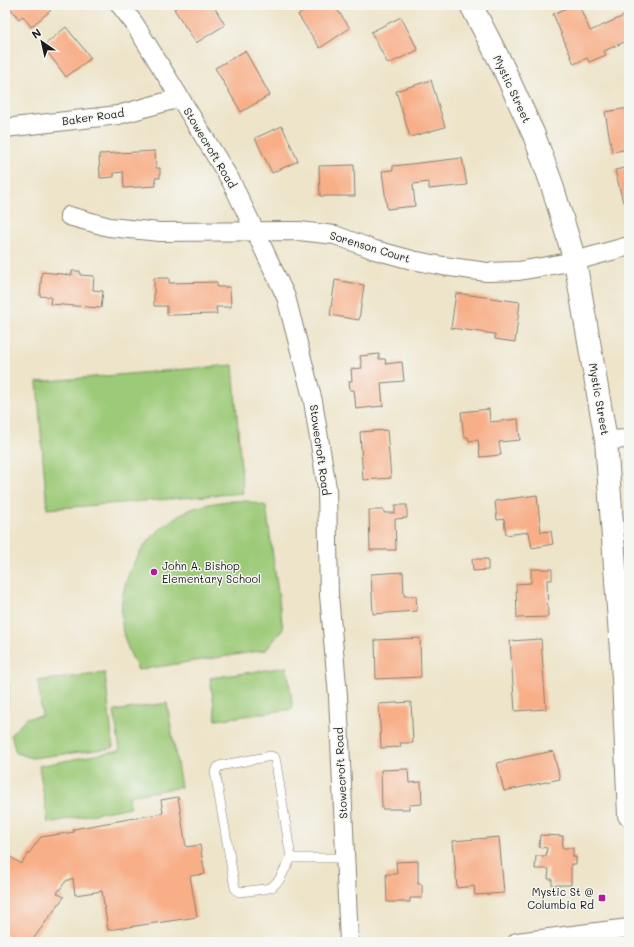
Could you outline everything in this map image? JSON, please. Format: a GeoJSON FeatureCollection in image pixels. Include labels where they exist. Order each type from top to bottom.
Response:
{"type":"FeatureCollection","features":[{"type":"Feature","properties":{"kind":"highway","name":"Mystic Street"},"geometry":{"type":"LineString","coordinates":[[471,5],[502,65],[534,135],[551,182],[575,261],[606,440],[626,678],[629,815]]}},
{"type":"Feature","properties":{"kind":"street","name":"Stowecroft Road"},"geometry":{"type":"LineString","coordinates":[[120,5],[134,23],[231,182],[255,231],[286,296],[313,401],[326,488],[329,595],[338,696],[349,942]]}},
{"type":"Feature","properties":{"kind":"street","name":"Baker Road"},"geometry":{"type":"LineString","coordinates":[[5,128],[118,115],[180,98]]}},
{"type":"Feature","properties":{"kind":"street","name":"Sorenson Court"},"geometry":{"type":"LineString","coordinates":[[69,216],[108,226],[160,232],[299,231],[335,235],[375,250],[412,260],[487,272],[519,270],[575,261],[629,246]]}},
{"type":"Feature","properties":{"kind":"street"},"geometry":{"type":"LineString","coordinates":[[606,440],[629,439]]}},
{"type":"Feature","properties":{"kind":"street"},"geometry":{"type":"LineString","coordinates":[[517,942],[629,928]]}},
{"type":"Feature","properties":{"kind":"lane"},"geometry":{"type":"LineString","coordinates":[[273,756],[276,763],[291,858],[279,880],[272,887],[243,892],[235,888],[216,772],[219,766],[273,756]]}},
{"type":"Feature","properties":{"kind":"lane"},"geometry":{"type":"LineString","coordinates":[[291,858],[345,858]]}},
{"type":"Feature","properties":{"kind":"green space"},"geometry":{"type":"Polygon","coordinates":[[[233,365],[243,493],[47,509],[37,382],[233,365]]]}},
{"type":"Feature","properties":{"kind":"green space"},"geometry":{"type":"Polygon","coordinates":[[[227,501],[247,501],[266,506],[283,629],[266,650],[138,670],[125,640],[121,617],[122,598],[134,562],[157,532],[172,520],[194,508],[227,501]]]}},
{"type":"Feature","properties":{"kind":"green space"},"geometry":{"type":"Polygon","coordinates":[[[287,667],[293,709],[216,720],[210,678],[287,667]]]}},
{"type":"Feature","properties":{"kind":"green space"},"geometry":{"type":"Polygon","coordinates":[[[105,673],[113,748],[32,758],[16,753],[11,734],[27,718],[42,716],[38,681],[105,673]]]}},
{"type":"Feature","properties":{"kind":"green space"},"geometry":{"type":"Polygon","coordinates":[[[9,686],[5,735],[5,687],[9,686]]]}},
{"type":"Feature","properties":{"kind":"green space"},"geometry":{"type":"Polygon","coordinates":[[[167,703],[181,787],[129,796],[130,807],[48,823],[39,766],[120,750],[114,711],[167,703]]]}},
{"type":"Feature","properties":{"kind":"building"},"geometry":{"type":"Polygon","coordinates":[[[8,5],[47,5],[51,10],[31,27],[23,16],[19,19],[8,5]]]}},
{"type":"Feature","properties":{"kind":"building"},"geometry":{"type":"Polygon","coordinates":[[[181,5],[213,5],[225,25],[196,43],[174,9],[181,5]]]}},
{"type":"Feature","properties":{"kind":"building"},"geometry":{"type":"Polygon","coordinates":[[[313,5],[334,5],[350,28],[320,48],[298,15],[313,5]]]}},
{"type":"Feature","properties":{"kind":"building"},"geometry":{"type":"Polygon","coordinates":[[[573,5],[579,5],[590,31],[624,16],[629,27],[629,40],[604,51],[606,55],[589,62],[587,58],[574,64],[553,14],[573,5]]]}},
{"type":"Feature","properties":{"kind":"building"},"geometry":{"type":"Polygon","coordinates":[[[401,17],[418,50],[388,64],[371,32],[401,17]]]}},
{"type":"Feature","properties":{"kind":"building"},"geometry":{"type":"Polygon","coordinates":[[[66,27],[91,58],[66,77],[43,46],[66,27]]]}},
{"type":"Feature","properties":{"kind":"building"},"geometry":{"type":"Polygon","coordinates":[[[245,51],[270,95],[241,112],[215,68],[245,51]]]}},
{"type":"Feature","properties":{"kind":"building"},"geometry":{"type":"Polygon","coordinates":[[[431,80],[445,127],[410,137],[396,91],[431,80]]]}},
{"type":"Feature","properties":{"kind":"building"},"geometry":{"type":"Polygon","coordinates":[[[629,108],[629,149],[612,152],[605,112],[629,108]]]}},
{"type":"Feature","properties":{"kind":"building"},"geometry":{"type":"Polygon","coordinates":[[[282,126],[298,161],[272,173],[255,138],[282,126]]]}},
{"type":"Feature","properties":{"kind":"building"},"geometry":{"type":"Polygon","coordinates":[[[155,151],[156,168],[160,168],[160,178],[155,178],[156,186],[124,188],[123,172],[114,173],[114,177],[100,178],[99,154],[155,151]]]}},
{"type":"Feature","properties":{"kind":"building"},"geometry":{"type":"Polygon","coordinates":[[[462,158],[467,185],[429,189],[429,182],[413,184],[415,206],[387,209],[382,171],[393,170],[393,166],[462,158]]]}},
{"type":"Feature","properties":{"kind":"building"},"geometry":{"type":"Polygon","coordinates":[[[354,165],[355,196],[320,196],[319,166],[354,165]]]}},
{"type":"Feature","properties":{"kind":"building"},"geometry":{"type":"Polygon","coordinates":[[[629,167],[629,200],[623,202],[615,170],[629,167]]]}},
{"type":"Feature","properties":{"kind":"building"},"geometry":{"type":"Polygon","coordinates":[[[72,271],[80,271],[80,275],[94,276],[93,290],[103,291],[101,308],[50,304],[51,297],[40,296],[42,272],[72,275],[72,271]]]}},
{"type":"Feature","properties":{"kind":"building"},"geometry":{"type":"Polygon","coordinates":[[[154,278],[169,278],[169,283],[217,282],[217,287],[230,287],[231,307],[216,307],[217,314],[167,315],[167,306],[154,306],[154,278]]]}},
{"type":"Feature","properties":{"kind":"building"},"geometry":{"type":"Polygon","coordinates":[[[335,280],[364,285],[359,320],[330,315],[335,280]]]}},
{"type":"Feature","properties":{"kind":"building"},"geometry":{"type":"Polygon","coordinates":[[[456,293],[520,302],[515,342],[495,339],[495,334],[451,328],[456,293]]]}},
{"type":"Feature","properties":{"kind":"building"},"geometry":{"type":"Polygon","coordinates":[[[379,354],[379,359],[385,359],[386,364],[402,362],[404,381],[381,383],[383,406],[356,409],[354,390],[350,390],[349,381],[352,381],[351,369],[362,368],[360,356],[379,354]]]}},
{"type":"Feature","properties":{"kind":"building"},"geometry":{"type":"Polygon","coordinates":[[[489,409],[490,422],[518,419],[520,440],[499,442],[501,455],[480,457],[478,440],[469,441],[468,437],[464,437],[461,412],[489,409]]]}},
{"type":"Feature","properties":{"kind":"building"},"geometry":{"type":"Polygon","coordinates":[[[387,430],[391,478],[363,480],[360,432],[387,430]]]}},
{"type":"Feature","properties":{"kind":"building"},"geometry":{"type":"Polygon","coordinates":[[[537,495],[541,532],[551,531],[553,544],[532,548],[529,532],[506,535],[504,519],[497,520],[495,501],[537,495]]]}},
{"type":"Feature","properties":{"kind":"building"},"geometry":{"type":"Polygon","coordinates":[[[395,505],[407,505],[407,518],[395,519],[396,550],[370,550],[369,510],[384,510],[384,513],[395,513],[395,505]]]}},
{"type":"Feature","properties":{"kind":"building"},"geometry":{"type":"Polygon","coordinates":[[[472,559],[488,559],[488,570],[473,571],[472,559]]]}},
{"type":"Feature","properties":{"kind":"building"},"geometry":{"type":"Polygon","coordinates":[[[531,569],[552,569],[552,580],[547,580],[548,617],[517,618],[516,584],[531,583],[531,569]]]}},
{"type":"Feature","properties":{"kind":"building"},"geometry":{"type":"Polygon","coordinates":[[[403,572],[404,596],[416,596],[417,611],[373,614],[371,574],[403,572]]]}},
{"type":"Feature","properties":{"kind":"building"},"geometry":{"type":"Polygon","coordinates":[[[420,638],[421,677],[376,679],[375,640],[420,638]]]}},
{"type":"Feature","properties":{"kind":"building"},"geometry":{"type":"Polygon","coordinates":[[[541,639],[546,709],[515,711],[510,641],[541,639]]]}},
{"type":"Feature","properties":{"kind":"building"},"geometry":{"type":"Polygon","coordinates":[[[411,702],[413,743],[400,743],[401,747],[381,748],[379,704],[411,702]]]}},
{"type":"Feature","properties":{"kind":"building"},"geometry":{"type":"Polygon","coordinates":[[[553,751],[560,779],[504,791],[497,763],[553,751]]]}},
{"type":"Feature","properties":{"kind":"building"},"geometry":{"type":"Polygon","coordinates":[[[408,769],[409,783],[421,782],[422,804],[409,805],[409,809],[382,809],[381,770],[408,769]]]}},
{"type":"Feature","properties":{"kind":"building"},"geometry":{"type":"Polygon","coordinates":[[[178,797],[186,847],[200,845],[205,874],[190,876],[197,917],[108,930],[102,891],[75,895],[73,878],[66,881],[57,893],[64,897],[31,942],[15,942],[5,935],[5,853],[21,864],[41,837],[74,832],[73,829],[163,813],[161,800],[178,797]]]}},
{"type":"Feature","properties":{"kind":"building"},"geometry":{"type":"Polygon","coordinates":[[[540,835],[563,836],[562,848],[573,848],[573,857],[576,857],[576,864],[571,864],[571,885],[552,885],[552,879],[548,879],[549,869],[535,869],[536,856],[546,856],[547,848],[539,847],[540,835]]]}},
{"type":"Feature","properties":{"kind":"building"},"geometry":{"type":"Polygon","coordinates":[[[499,837],[504,893],[475,895],[474,886],[457,888],[453,841],[499,837]]]}},
{"type":"Feature","properties":{"kind":"building"},"geometry":{"type":"Polygon","coordinates":[[[418,861],[418,884],[422,884],[422,898],[410,898],[410,902],[387,902],[386,874],[397,874],[396,862],[418,861]]]}},
{"type":"Feature","properties":{"kind":"place","name":"John A. Bishop Elementary School"},"geometry":{"type":"Point","coordinates":[154,572]}},
{"type":"Feature","properties":{"kind":"place","name":"Mystic St @ Columbia Rd"},"geometry":{"type":"Point","coordinates":[602,898]}}]}
